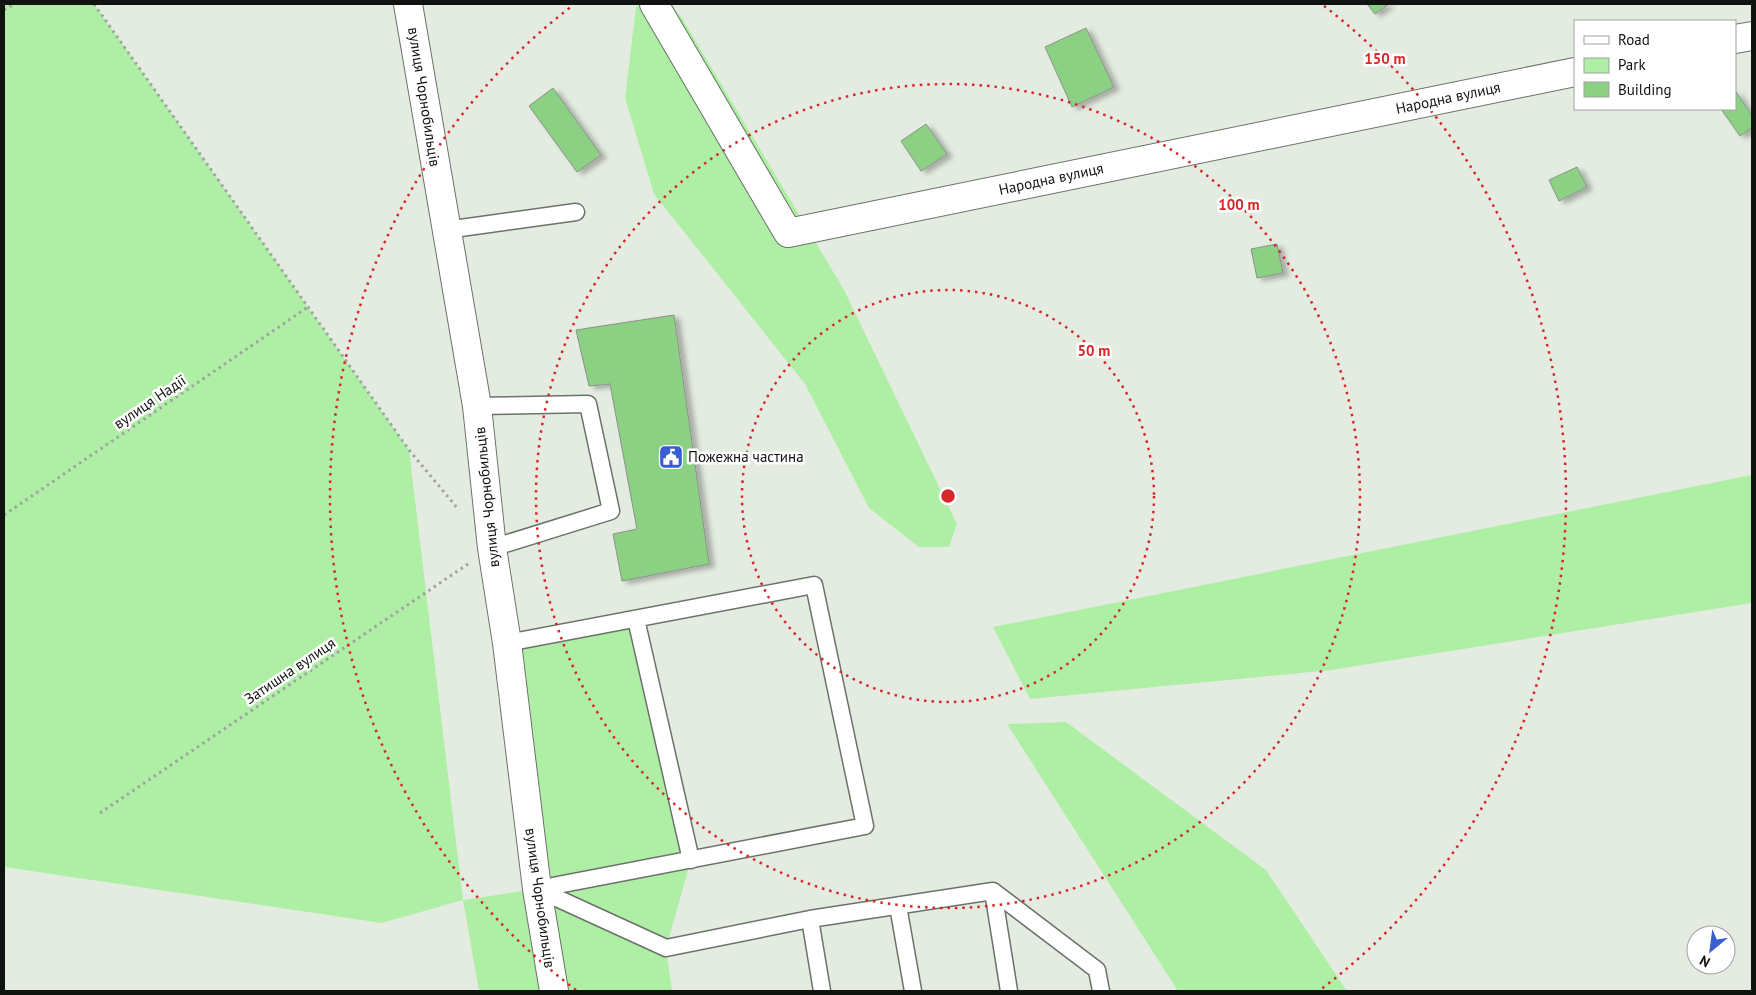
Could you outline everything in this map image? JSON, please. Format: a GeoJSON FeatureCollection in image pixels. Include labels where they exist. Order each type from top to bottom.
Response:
{"type":"FeatureCollection","features":[{"type":"Feature","properties":{"kind":"street","name":"вулиця Чорнобильців"},"geometry":{"type":"LineString","coordinates":[[408,4],[477,406],[492,548],[537,889],[554,991]]}},
{"type":"Feature","properties":{"kind":"street","name":"Народна вулиця"},"geometry":{"type":"LineString","coordinates":[[654,4],[788,233],[1574,72]]}},
{"type":"Feature","properties":{"kind":"street"},"geometry":{"type":"LineString","coordinates":[[1736,39],[1752,36]]}},
{"type":"Feature","properties":{"kind":"lane"},"geometry":{"type":"LineString","coordinates":[[446,230],[576,212]]}},
{"type":"Feature","properties":{"kind":"lane"},"geometry":{"type":"LineString","coordinates":[[477,406],[588,404],[611,511],[492,548]]}},
{"type":"Feature","properties":{"kind":"lane"},"geometry":{"type":"LineString","coordinates":[[506,643],[814,585],[865,826],[537,889]]}},
{"type":"Feature","properties":{"kind":"lane"},"geometry":{"type":"LineString","coordinates":[[636,619],[691,860]]}},
{"type":"Feature","properties":{"kind":"lane"},"geometry":{"type":"LineString","coordinates":[[537,889],[666,948],[810,919],[993,891],[1097,970],[1101,991]]}},
{"type":"Feature","properties":{"kind":"lane"},"geometry":{"type":"LineString","coordinates":[[993,891],[1009,991]]}},
{"type":"Feature","properties":{"kind":"lane"},"geometry":{"type":"LineString","coordinates":[[898,906],[913,991]]}},
{"type":"Feature","properties":{"kind":"lane"},"geometry":{"type":"LineString","coordinates":[[810,919],[822,991]]}},
{"type":"Feature","properties":{"kind":"path"},"geometry":{"type":"LineString","coordinates":[[4,10],[14,4]]}},
{"type":"Feature","properties":{"kind":"path"},"geometry":{"type":"LineString","coordinates":[[94,4],[409,450],[460,510]]}},
{"type":"Feature","properties":{"kind":"path","name":"вулиця Надії"},"geometry":{"type":"LineString","coordinates":[[4,515],[308,307]]}},
{"type":"Feature","properties":{"kind":"path","name":"Затишна вулиця"},"geometry":{"type":"LineString","coordinates":[[100,813],[492,548]]}},
{"type":"Feature","properties":{"kind":"green space"},"geometry":{"type":"Polygon","coordinates":[[[4,4],[94,4],[409,450],[463,900],[382,923],[4,867],[4,4]]]}},
{"type":"Feature","properties":{"kind":"green space"},"geometry":{"type":"Polygon","coordinates":[[[644,4],[670,4],[682,18],[844,290],[957,524],[949,547],[919,547],[869,508],[805,384],[654,194],[625,98],[636,7],[644,4]]]}},
{"type":"Feature","properties":{"kind":"green space"},"geometry":{"type":"Polygon","coordinates":[[[1752,475],[1752,603],[1331,670],[1030,699],[993,627],[1752,475]]]}},
{"type":"Feature","properties":{"kind":"green space"},"geometry":{"type":"Polygon","coordinates":[[[636,619],[691,860],[666,948],[672,991],[563,991],[507,643],[636,619]]]}},
{"type":"Feature","properties":{"kind":"green space"},"geometry":{"type":"Polygon","coordinates":[[[1066,722],[1266,870],[1347,991],[1178,991],[1007,724],[1066,722]]]}},
{"type":"Feature","properties":{"kind":"green space"},"geometry":{"type":"Polygon","coordinates":[[[537,889],[554,991],[479,991],[463,900],[537,889]]]}},
{"type":"Feature","properties":{"kind":"building"},"geometry":{"type":"Polygon","coordinates":[[[1367,4],[1389,4],[1375,14],[1367,4]]]}},
{"type":"Feature","properties":{"kind":"building"},"geometry":{"type":"Polygon","coordinates":[[[1086,28],[1114,87],[1072,107],[1045,47],[1086,28]]]}},
{"type":"Feature","properties":{"kind":"building"},"geometry":{"type":"Polygon","coordinates":[[[553,88],[601,155],[577,172],[529,106],[553,88]]]}},
{"type":"Feature","properties":{"kind":"building"},"geometry":{"type":"Polygon","coordinates":[[[1736,92],[1752,116],[1752,128],[1740,136],[1722,110],[1736,110],[1736,92]]]}},
{"type":"Feature","properties":{"kind":"building"},"geometry":{"type":"Polygon","coordinates":[[[926,124],[947,154],[921,171],[901,141],[926,124]]]}},
{"type":"Feature","properties":{"kind":"building"},"geometry":{"type":"Polygon","coordinates":[[[1577,167],[1587,187],[1559,201],[1549,180],[1577,167]]]}},
{"type":"Feature","properties":{"kind":"building"},"geometry":{"type":"Polygon","coordinates":[[[1277,244],[1283,273],[1257,278],[1251,249],[1277,244]]]}},
{"type":"Feature","properties":{"kind":"building"},"geometry":{"type":"Polygon","coordinates":[[[674,315],[709,564],[622,581],[613,534],[637,529],[610,384],[589,386],[576,330],[674,315]]]}},
{"type":"Feature","properties":{"kind":"place","name":"Пожежна частина"},"geometry":{"type":"Point","coordinates":[671,457]}}]}
